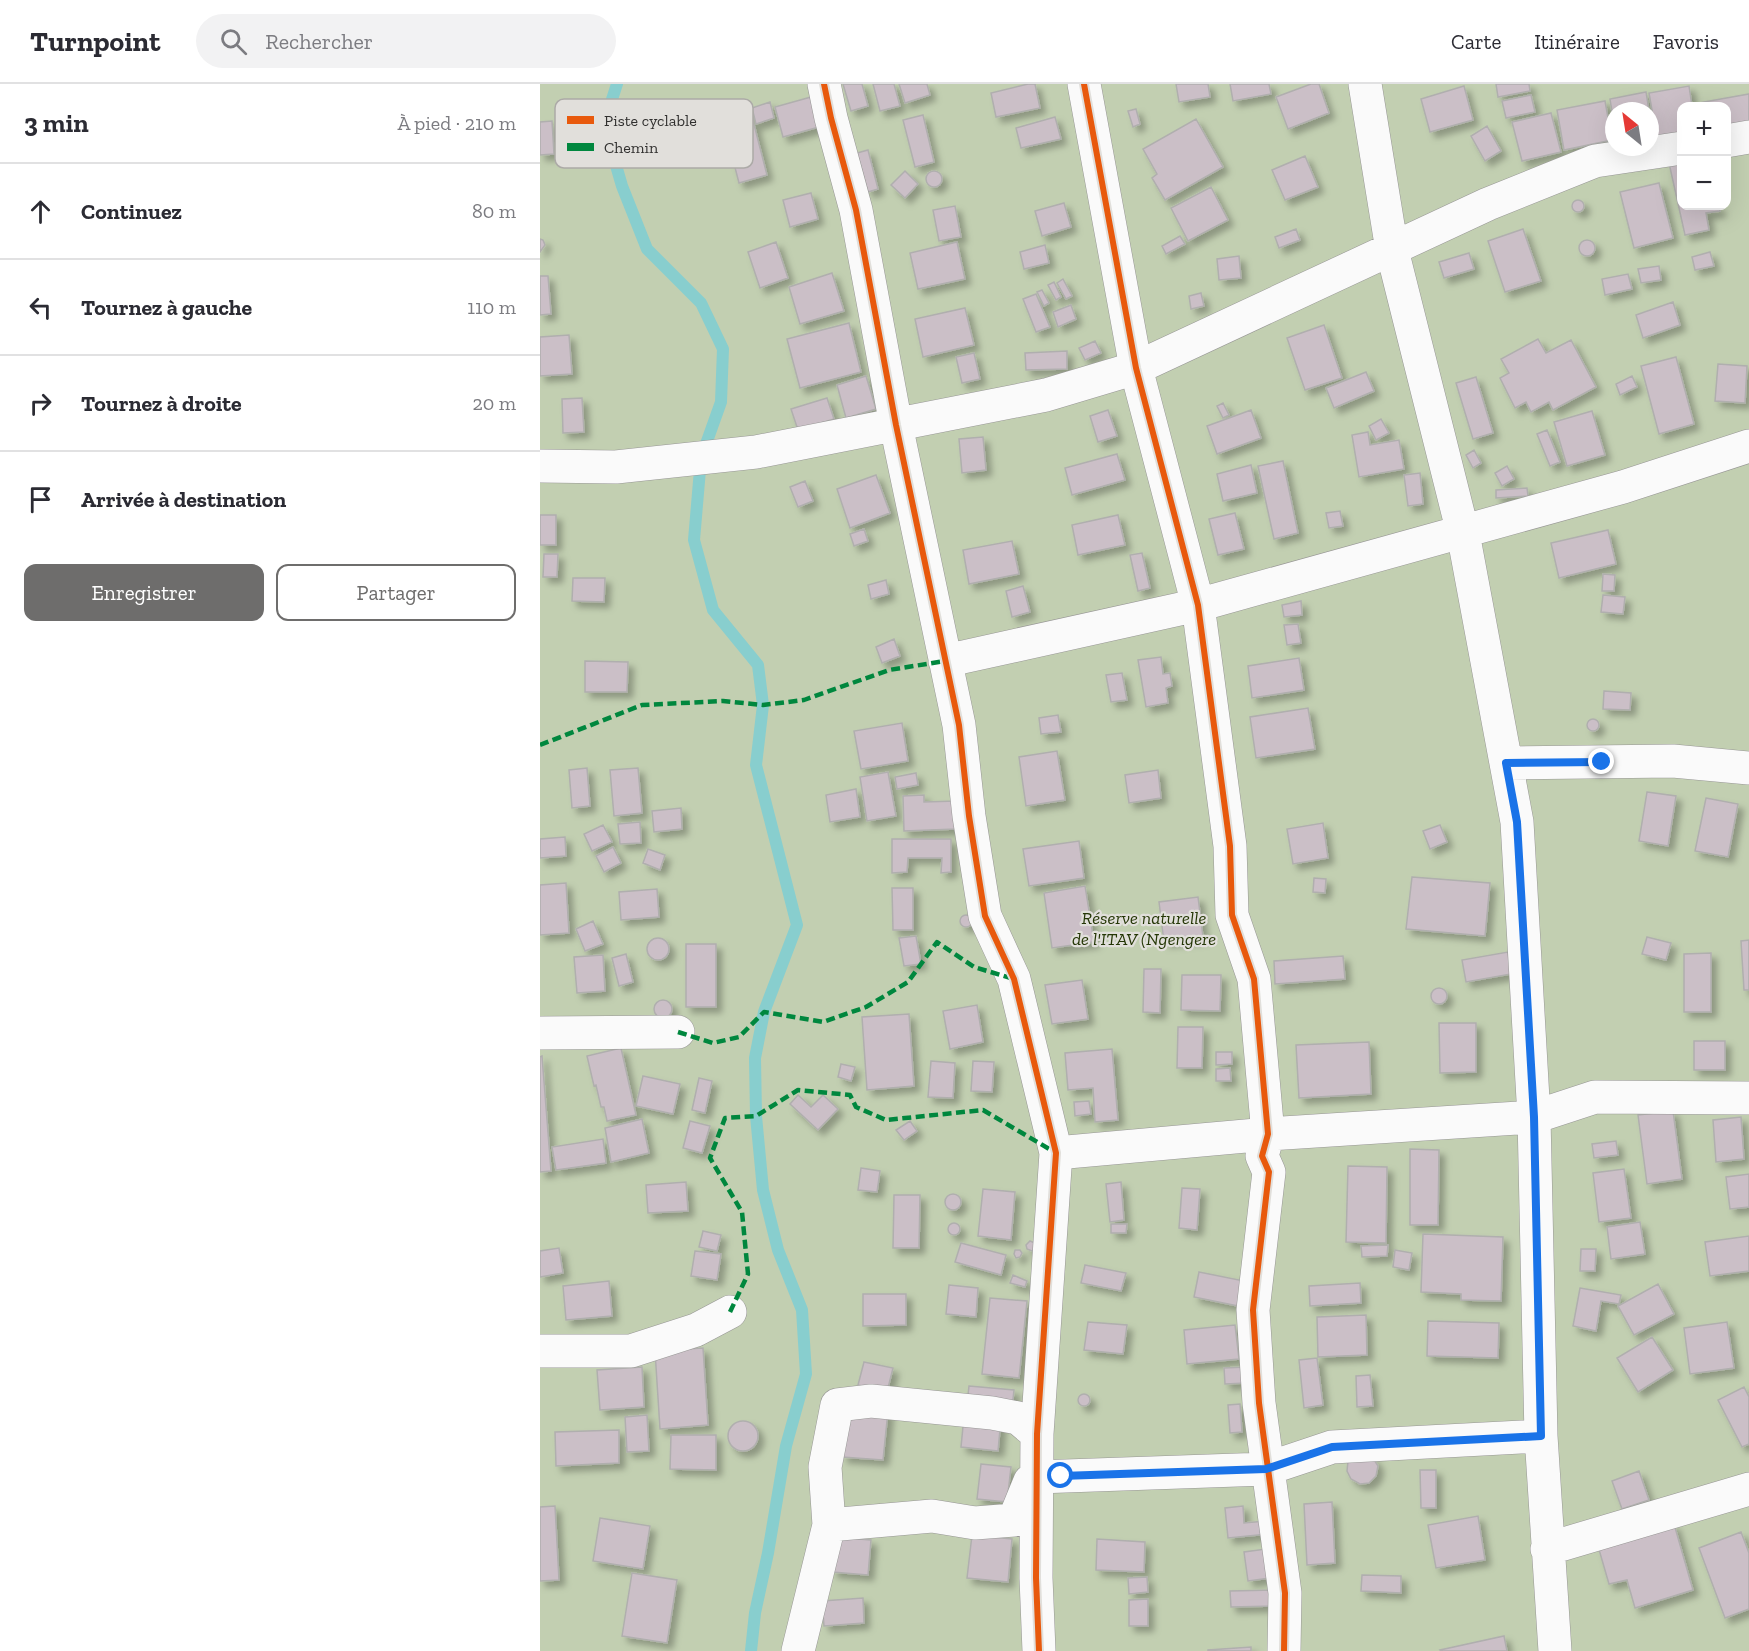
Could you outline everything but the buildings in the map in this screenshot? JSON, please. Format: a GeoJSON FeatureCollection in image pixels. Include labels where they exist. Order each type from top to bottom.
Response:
{"type":"FeatureCollection","features":[{"type":"Feature","properties":{"kind":"street"},"geometry":{"type":"LineString","coordinates":[[824,84],[856,210],[896,425],[959,725],[969,816],[985,916],[1014,980],[1056,1153],[1037,1434],[1036,1578],[1039,1651]]}},
{"type":"Feature","properties":{"kind":"street"},"geometry":{"type":"LineString","coordinates":[[1084,84],[1136,368],[1198,605],[1230,846],[1232,915],[1254,979],[1268,1134],[1262,1156],[1269,1172],[1253,1310],[1266,1469],[1285,1593],[1284,1651]]}},
{"type":"Feature","properties":{"kind":"street"},"geometry":{"type":"LineString","coordinates":[[1365,84],[1392,250],[1463,533],[1517,822],[1534,1117],[1541,1436],[1555,1651]]}},
{"type":"Feature","properties":{"kind":"street"},"geometry":{"type":"LineString","coordinates":[[1731,140],[1749,137]]}},
{"type":"Feature","properties":{"kind":"street"},"geometry":{"type":"LineString","coordinates":[[540,466],[616,467],[756,452],[1046,395],[1136,368],[1488,204],[1595,161],[1677,149]]}},
{"type":"Feature","properties":{"kind":"street"},"geometry":{"type":"LineString","coordinates":[[945,661],[1198,605],[1623,487],[1749,446]]}},
{"type":"Feature","properties":{"kind":"street"},"geometry":{"type":"LineString","coordinates":[[1506,763],[1673,761],[1749,768]]}},
{"type":"Feature","properties":{"kind":"street"},"geometry":{"type":"LineString","coordinates":[[540,1033],[678,1032]]}},
{"type":"Feature","properties":{"kind":"street"},"geometry":{"type":"LineString","coordinates":[[1056,1153],[1268,1134],[1534,1117],[1595,1097],[1749,1098]]}},
{"type":"Feature","properties":{"kind":"street"},"geometry":{"type":"LineString","coordinates":[[540,1351],[631,1352],[696,1330],[730,1312]]}},
{"type":"Feature","properties":{"kind":"street"},"geometry":{"type":"LineString","coordinates":[[798,1651],[829,1525],[825,1467],[837,1405],[871,1401],[992,1413],[1018,1418],[1037,1434]]}},
{"type":"Feature","properties":{"kind":"street"},"geometry":{"type":"LineString","coordinates":[[829,1525],[932,1516],[975,1523],[1014,1520],[1030,1481],[1037,1477],[1266,1469],[1332,1447],[1541,1436]]}},
{"type":"Feature","properties":{"kind":"street"},"geometry":{"type":"LineString","coordinates":[[1547,1549],[1749,1489]]}},
{"type":"Feature","properties":{"kind":"green space","name":"Réserve naturelle de l'ITAV (Ngengere"},"geometry":{"type":"Polygon","coordinates":[[[540,84],[1749,84],[1749,1651],[540,1651],[540,84]]]}},
{"type":"Feature","properties":{"kind":"waterway"},"geometry":{"type":"LineString","coordinates":[[612,99],[617,84]]}},
{"type":"Feature","properties":{"kind":"waterway"},"geometry":{"type":"LineString","coordinates":[[617,168],[647,249],[701,303],[723,349],[721,402],[701,458],[694,540],[713,610],[758,665],[763,705],[756,765],[797,925],[764,1012],[755,1058],[756,1116],[763,1190],[778,1250],[802,1310],[806,1374],[786,1446],[768,1553],[755,1613],[751,1651]]}},
{"type":"Feature","properties":{"kind":"marked path"},"geometry":{"type":"LineString","coordinates":[[540,745],[642,705],[723,701],[763,705],[804,700],[889,670],[945,661]]}},
{"type":"Feature","properties":{"kind":"marked path"},"geometry":{"type":"LineString","coordinates":[[678,1032],[713,1043],[739,1037],[764,1012],[823,1022],[866,1007],[908,982],[937,942],[974,967],[1014,979]]}},
{"type":"Feature","properties":{"kind":"marked path"},"geometry":{"type":"LineString","coordinates":[[730,1312],[748,1274],[742,1212],[710,1158],[725,1118],[756,1116],[798,1090],[850,1095],[856,1107],[886,1120],[983,1110],[1056,1153]]}},
{"type":"Feature","properties":{"kind":"cycle path"},"geometry":{"type":"LineString","coordinates":[[824,84],[856,210],[896,425],[959,725],[969,816],[985,916],[1014,979],[1056,1153],[1037,1434],[1036,1578],[1039,1651]]}},
{"type":"Feature","properties":{"kind":"cycle path"},"geometry":{"type":"LineString","coordinates":[[1084,84],[1136,368],[1198,605],[1230,846],[1232,915],[1254,979],[1268,1134],[1262,1156],[1269,1172],[1253,1310],[1259,1403],[1285,1593],[1284,1651]]}},
{"type":"Feature","properties":{"kind":"route"},"geometry":{"type":"LineString","coordinates":[[1061,1476],[1266,1469],[1332,1447],[1541,1436],[1534,1117],[1517,822],[1506,763],[1602,762]]}}]}
